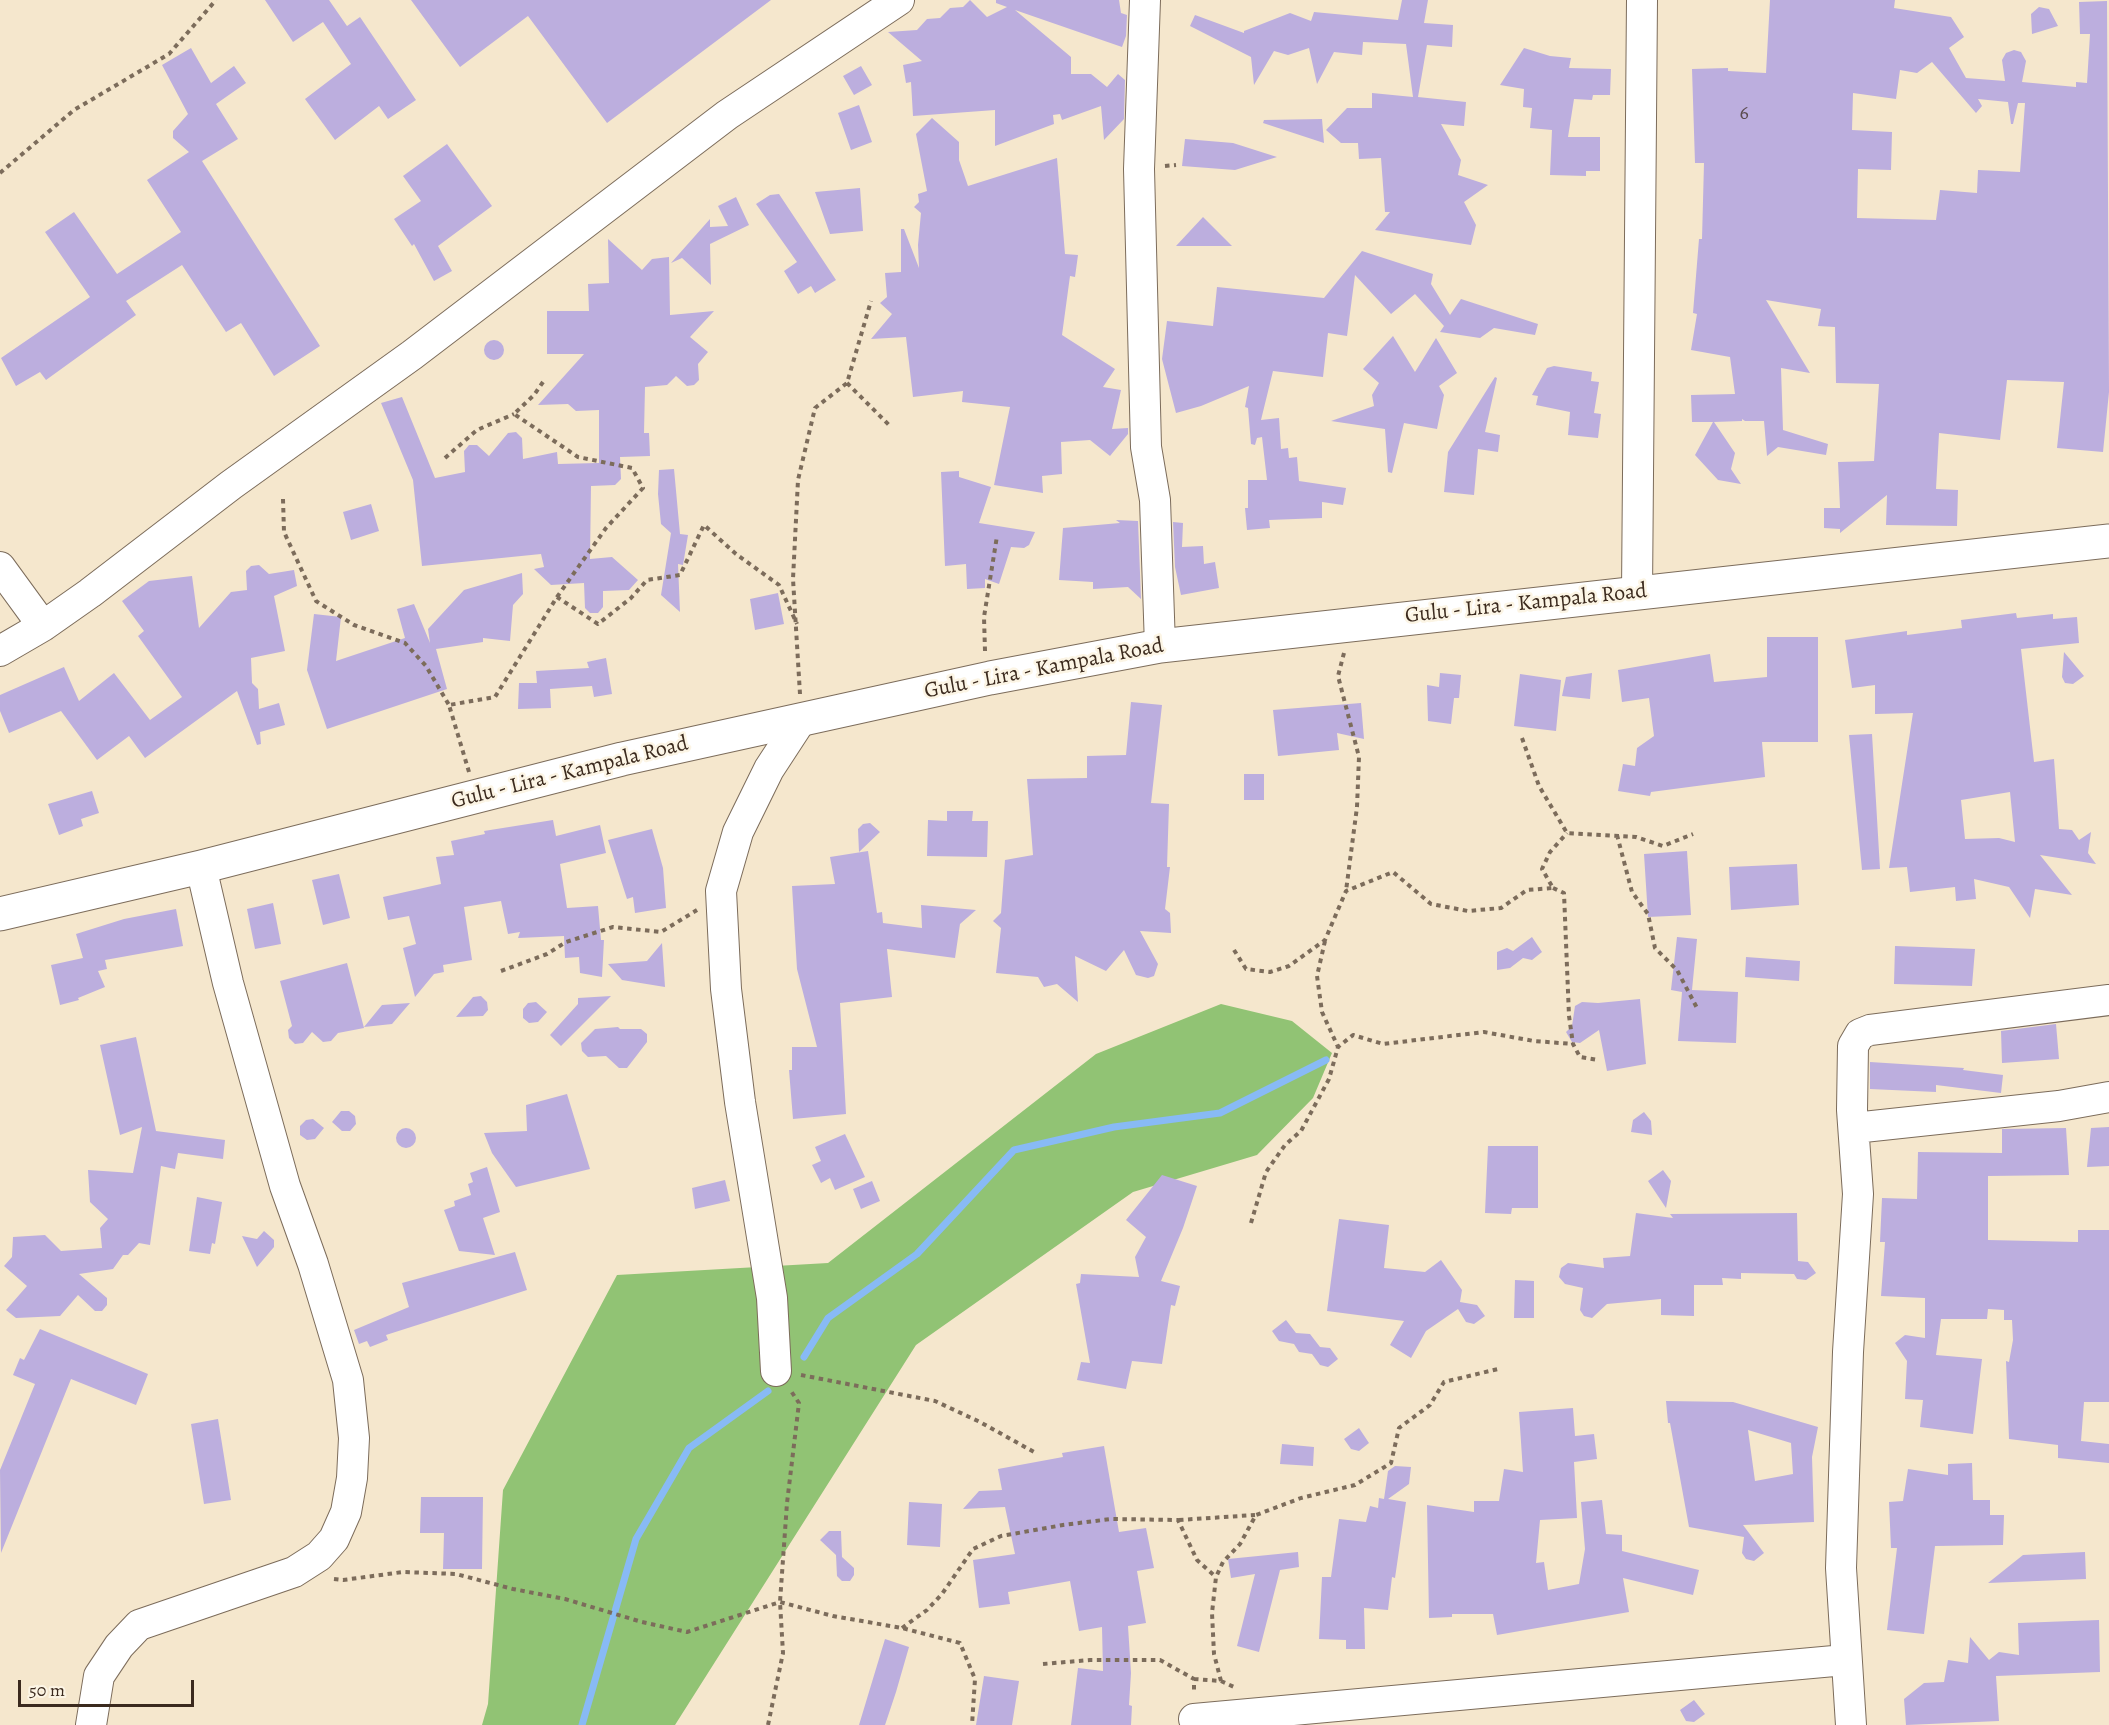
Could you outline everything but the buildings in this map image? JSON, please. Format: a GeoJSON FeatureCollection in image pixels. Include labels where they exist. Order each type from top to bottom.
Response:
{"type":"FeatureCollection","features":[{"type":"Feature","properties":{"kind":"main road","name":"Gulu - Lira - Kampala Road"},"geometry":{"type":"LineString","coordinates":[[0,914],[201,867],[622,759],[990,678],[1160,646],[1351,623],[2109,541]]}},
{"type":"Feature","properties":{"kind":"street"},"geometry":{"type":"LineString","coordinates":[[0,651],[43,626],[231,485],[412,355],[727,115],[899,0]]}},
{"type":"Feature","properties":{"kind":"street"},"geometry":{"type":"LineString","coordinates":[[1145,0],[1139,169],[1146,447],[1155,500],[1160,646]]}},
{"type":"Feature","properties":{"kind":"street"},"geometry":{"type":"LineString","coordinates":[[1637,592],[1642,0]]}},
{"type":"Feature","properties":{"kind":"street"},"geometry":{"type":"LineString","coordinates":[[0,567],[43,626]]}},
{"type":"Feature","properties":{"kind":"street"},"geometry":{"type":"LineString","coordinates":[[776,1371],[772,1298],[740,1102],[726,989],[722,891],[738,832],[769,769],[801,720]]}},
{"type":"Feature","properties":{"kind":"street"},"geometry":{"type":"LineString","coordinates":[[91,1725],[99,1676],[119,1646],[139,1625],[294,1572],[319,1556],[334,1539],[346,1512],[352,1478],[354,1438],[348,1380],[313,1264],[285,1186],[228,983],[201,867]]}},
{"type":"Feature","properties":{"kind":"street"},"geometry":{"type":"LineString","coordinates":[[1851,1725],[1845,1660],[1841,1568],[1848,1352],[1858,1194],[1851,1066],[1853,1046],[1860,1034],[1870,1030],[2109,1000]]}},
{"type":"Feature","properties":{"kind":"street"},"geometry":{"type":"LineString","coordinates":[[1854,1128],[2059,1106],[2109,1096]]}},
{"type":"Feature","properties":{"kind":"street"},"geometry":{"type":"LineString","coordinates":[[1194,1719],[1845,1660]]}},
{"type":"Feature","properties":{"kind":"path"},"geometry":{"type":"LineString","coordinates":[[0,173],[74,110],[169,54],[216,0]]}},
{"type":"Feature","properties":{"kind":"path"},"geometry":{"type":"LineString","coordinates":[[801,720],[793,579],[798,480],[815,408],[847,383],[871,301]]}},
{"type":"Feature","properties":{"kind":"path"},"geometry":{"type":"LineString","coordinates":[[445,458],[477,430],[514,414],[534,395],[543,382]]}},
{"type":"Feature","properties":{"kind":"path"},"geometry":{"type":"LineString","coordinates":[[847,383],[889,425]]}},
{"type":"Feature","properties":{"kind":"path"},"geometry":{"type":"LineString","coordinates":[[449,705],[495,697],[557,597],[606,528],[642,488],[632,468],[578,457],[514,414]]}},
{"type":"Feature","properties":{"kind":"path"},"geometry":{"type":"LineString","coordinates":[[283,499],[284,532],[316,601],[354,625],[405,643],[426,666],[449,705],[476,795]]}},
{"type":"Feature","properties":{"kind":"path"},"geometry":{"type":"LineString","coordinates":[[557,597],[598,624],[631,598],[646,580],[680,575],[704,525],[736,554],[779,585],[797,624]]}},
{"type":"Feature","properties":{"kind":"path"},"geometry":{"type":"LineString","coordinates":[[990,678],[982,637],[997,536]]}},
{"type":"Feature","properties":{"kind":"path"},"geometry":{"type":"LineString","coordinates":[[1338,1047],[1322,1012],[1317,976],[1325,940],[1346,891],[1357,807],[1359,757],[1338,676],[1351,623]]}},
{"type":"Feature","properties":{"kind":"path"},"geometry":{"type":"LineString","coordinates":[[1522,738],[1539,786],[1568,833]]}},
{"type":"Feature","properties":{"kind":"path"},"geometry":{"type":"LineString","coordinates":[[1553,888],[1542,869],[1550,852],[1568,833],[1636,837],[1663,846],[1693,834]]}},
{"type":"Feature","properties":{"kind":"path"},"geometry":{"type":"LineString","coordinates":[[1617,835],[1632,892],[1648,914],[1655,948],[1677,970],[1697,1008]]}},
{"type":"Feature","properties":{"kind":"path"},"geometry":{"type":"LineString","coordinates":[[1346,891],[1393,872],[1431,904],[1468,911],[1501,908],[1527,890],[1553,888],[1564,893],[1569,1016],[1573,1044],[1580,1057],[1598,1060]]}},
{"type":"Feature","properties":{"kind":"path"},"geometry":{"type":"LineString","coordinates":[[501,971],[547,954],[566,942],[613,927],[661,932],[687,918],[722,891]]}},
{"type":"Feature","properties":{"kind":"path"},"geometry":{"type":"LineString","coordinates":[[1234,950],[1246,969],[1270,972],[1289,966],[1325,940]]}},
{"type":"Feature","properties":{"kind":"path"},"geometry":{"type":"LineString","coordinates":[[1251,1223],[1266,1172],[1285,1145],[1301,1131],[1329,1079],[1338,1047],[1353,1035],[1383,1044],[1484,1032],[1534,1041],[1573,1044]]}},
{"type":"Feature","properties":{"kind":"path"},"geometry":{"type":"LineString","coordinates":[[902,1628],[935,1602],[973,1549],[1001,1536],[1111,1519],[1178,1520],[1256,1515],[1301,1498],[1355,1485],[1391,1462],[1399,1428],[1430,1405],[1444,1382],[1497,1369]]}},
{"type":"Feature","properties":{"kind":"path"},"geometry":{"type":"LineString","coordinates":[[776,1371],[935,1401],[980,1422],[1034,1452]]}},
{"type":"Feature","properties":{"kind":"path"},"geometry":{"type":"LineString","coordinates":[[768,1725],[783,1653],[780,1602],[787,1503],[800,1403],[776,1371]]}},
{"type":"Feature","properties":{"kind":"path"},"geometry":{"type":"LineString","coordinates":[[1221,1681],[1214,1654],[1212,1613],[1216,1577],[1223,1562],[1240,1544],[1256,1515]]}},
{"type":"Feature","properties":{"kind":"path"},"geometry":{"type":"LineString","coordinates":[[1178,1520],[1197,1560],[1216,1577]]}},
{"type":"Feature","properties":{"kind":"path"},"geometry":{"type":"LineString","coordinates":[[294,1572],[343,1580],[403,1572],[456,1574],[513,1589],[565,1599],[642,1622],[687,1632],[780,1602],[833,1616],[902,1628],[960,1644],[975,1679],[972,1725]]}},
{"type":"Feature","properties":{"kind":"path"},"geometry":{"type":"LineString","coordinates":[[1043,1664],[1090,1660],[1160,1660],[1194,1679],[1194,1719]]}},
{"type":"Feature","properties":{"kind":"green space"},"geometry":{"type":"Polygon","coordinates":[[[1221,1004],[1292,1021],[1332,1053],[1313,1098],[1257,1155],[1133,1192],[916,1345],[675,1725],[482,1725],[488,1704],[503,1490],[617,1275],[828,1263],[1096,1054],[1221,1004]]]}},
{"type":"Feature","properties":{"kind":"waterway"},"geometry":{"type":"LineString","coordinates":[[804,1357],[828,1318],[917,1254],[1014,1150],[1114,1127],[1220,1113],[1326,1060]]}},
{"type":"Feature","properties":{"kind":"waterway"},"geometry":{"type":"LineString","coordinates":[[582,1725],[636,1539],[689,1448],[768,1391]]}}]}
